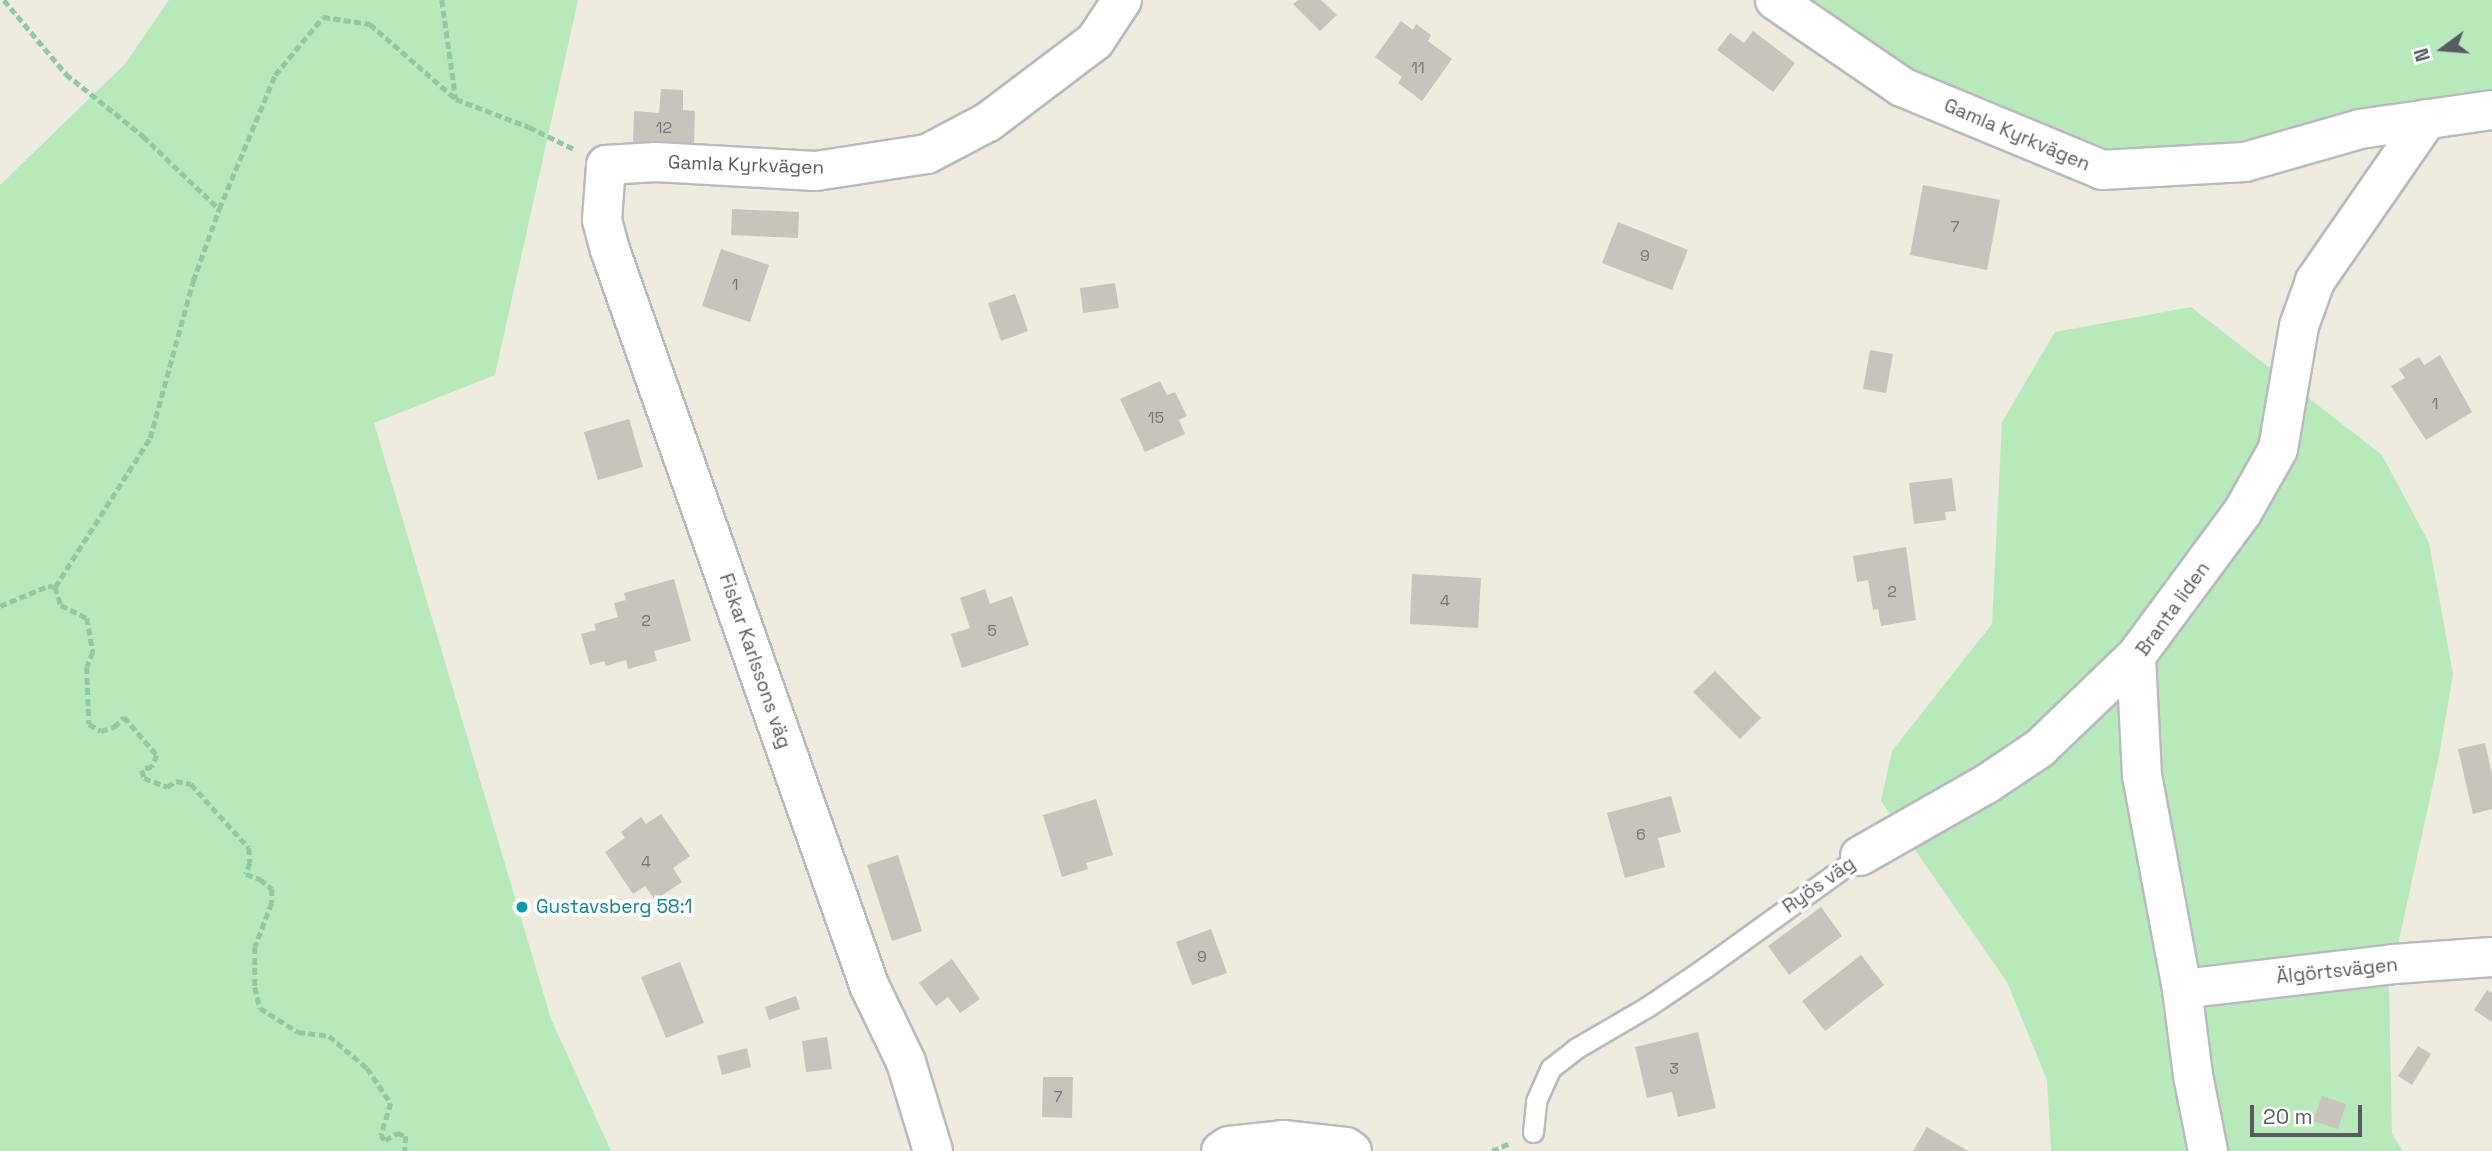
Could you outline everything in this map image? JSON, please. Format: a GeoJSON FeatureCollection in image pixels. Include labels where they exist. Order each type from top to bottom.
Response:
{"type":"FeatureCollection","features":[{"type":"Feature","properties":{"kind":"street","name":"Gamla Kyrkvägen"},"geometry":{"type":"LineString","coordinates":[[606,165],[656,162],[816,171],[927,154],[988,122],[1096,41],[1122,0]]}},
{"type":"Feature","properties":{"kind":"street","name":"Gamla Kyrkvägen"},"geometry":{"type":"LineString","coordinates":[[1775,0],[1902,87],[2102,170],[2245,162],[2360,129],[2492,110]]}},
{"type":"Feature","properties":{"kind":"street","name":"Branta liden"},"geometry":{"type":"LineString","coordinates":[[2208,1151],[2193,1075],[2182,989],[2142,776],[2136,656],[2242,513],[2278,449],[2299,326],[2315,281],[2427,119]]}},
{"type":"Feature","properties":{"kind":"street","name":"Fiskar Karlssons väg"},"geometry":{"type":"LineString","coordinates":[[606,165],[602,220],[610,250],[864,972],[906,1062],[933,1151]]}},
{"type":"Feature","properties":{"kind":"street","name":"Ryös väg"},"geometry":{"type":"LineString","coordinates":[[1860,856],[1988,783],[2039,748],[2136,656]]}},
{"type":"Feature","properties":{"kind":"street","name":"Älgörtsvägen"},"geometry":{"type":"LineString","coordinates":[[2182,989],[2394,964],[2492,957]]}},
{"type":"Feature","properties":{"kind":"street"},"geometry":{"type":"LineString","coordinates":[[1221,1151],[1229,1146],[1283,1140],[1346,1147],[1352,1151]]}},
{"type":"Feature","properties":{"kind":"lane","name":"Ryös väg"},"geometry":{"type":"LineString","coordinates":[[1533,1132],[1536,1101],[1551,1068],[1575,1049],[1647,1007],[1706,967],[1860,856]]}},
{"type":"Feature","properties":{"kind":"path"},"geometry":{"type":"LineString","coordinates":[[4,0],[66,74],[143,136],[219,209]]}},
{"type":"Feature","properties":{"kind":"path"},"geometry":{"type":"LineString","coordinates":[[442,0],[456,99]]}},
{"type":"Feature","properties":{"kind":"path"},"geometry":{"type":"LineString","coordinates":[[55,587],[150,438],[193,281],[219,209],[275,75],[323,17],[370,24],[456,99],[529,127],[606,165]]}},
{"type":"Feature","properties":{"kind":"path"},"geometry":{"type":"LineString","coordinates":[[0,606],[48,586],[55,587]]}},
{"type":"Feature","properties":{"kind":"path"},"geometry":{"type":"LineString","coordinates":[[55,587],[61,605],[87,618],[93,652],[87,667],[89,724],[101,731],[114,727],[124,717],[157,755],[152,767],[142,770],[144,778],[167,788],[176,781],[191,784],[249,848],[250,863],[246,874],[272,889],[272,903],[255,947],[255,987],[260,1007],[298,1032],[329,1035],[337,1046],[367,1068],[391,1103],[381,1135],[386,1140],[397,1133],[406,1136],[405,1151]]}},
{"type":"Feature","properties":{"kind":"green space"},"geometry":{"type":"Polygon","coordinates":[[[169,0],[578,0],[495,375],[374,423],[551,1019],[611,1151],[0,1151],[0,185],[125,64],[169,0]]]}},
{"type":"Feature","properties":{"kind":"green space"},"geometry":{"type":"Polygon","coordinates":[[[1798,0],[2492,0],[2492,95],[2245,148],[2112,156],[1904,73],[1798,0]]]}},
{"type":"Feature","properties":{"kind":"green space"},"geometry":{"type":"Polygon","coordinates":[[[2191,307],[2382,455],[2429,543],[2453,674],[2438,761],[2389,986],[2392,1134],[2403,1151],[2051,1151],[2047,1080],[2007,982],[1881,801],[1892,751],[1992,624],[2002,422],[2055,332],[2191,307]]]}},
{"type":"Feature","properties":{"kind":"building"},"geometry":{"type":"Polygon","coordinates":[[[1298,0],[1321,0],[1337,15],[1320,31],[1293,4],[1298,0]]]}},
{"type":"Feature","properties":{"kind":"building"},"geometry":{"type":"Polygon","coordinates":[[[1401,21],[1413,30],[1416,24],[1431,35],[1428,41],[1452,59],[1422,101],[1398,83],[1402,77],[1375,57],[1401,21]]]}},
{"type":"Feature","properties":{"kind":"building"},"geometry":{"type":"Polygon","coordinates":[[[1753,31],[1795,63],[1773,92],[1717,50],[1730,33],[1744,43],[1753,31]]]}},
{"type":"Feature","properties":{"kind":"building"},"geometry":{"type":"Polygon","coordinates":[[[661,89],[683,90],[683,110],[695,111],[694,147],[633,143],[634,111],[659,113],[661,89]]]}},
{"type":"Feature","properties":{"kind":"building"},"geometry":{"type":"Polygon","coordinates":[[[1923,185],[2000,200],[1987,270],[1910,255],[1923,185]]]}},
{"type":"Feature","properties":{"kind":"building"},"geometry":{"type":"Polygon","coordinates":[[[732,209],[799,212],[798,238],[731,235],[732,209]]]}},
{"type":"Feature","properties":{"kind":"building"},"geometry":{"type":"Polygon","coordinates":[[[1618,222],[1688,250],[1672,290],[1602,263],[1618,222]]]}},
{"type":"Feature","properties":{"kind":"building"},"geometry":{"type":"Polygon","coordinates":[[[721,249],[769,265],[750,322],[702,306],[721,249]]]}},
{"type":"Feature","properties":{"kind":"building"},"geometry":{"type":"Polygon","coordinates":[[[1115,283],[1119,308],[1083,313],[1080,288],[1115,283]]]}},
{"type":"Feature","properties":{"kind":"building"},"geometry":{"type":"Polygon","coordinates":[[[1015,294],[1028,331],[1001,341],[988,303],[1015,294]]]}},
{"type":"Feature","properties":{"kind":"building"},"geometry":{"type":"Polygon","coordinates":[[[1870,350],[1893,354],[1886,393],[1863,389],[1870,350]]]}},
{"type":"Feature","properties":{"kind":"building"},"geometry":{"type":"Polygon","coordinates":[[[2440,355],[2472,412],[2426,440],[2391,386],[2405,378],[2399,369],[2419,357],[2424,365],[2440,355]]]}},
{"type":"Feature","properties":{"kind":"building"},"geometry":{"type":"Polygon","coordinates":[[[1160,381],[1167,395],[1175,392],[1187,416],[1179,420],[1185,434],[1145,452],[1120,399],[1160,381]]]}},
{"type":"Feature","properties":{"kind":"building"},"geometry":{"type":"Polygon","coordinates":[[[629,419],[643,467],[598,480],[584,432],[629,419]]]}},
{"type":"Feature","properties":{"kind":"building"},"geometry":{"type":"Polygon","coordinates":[[[1952,478],[1956,511],[1945,512],[1946,520],[1914,524],[1909,483],[1952,478]]]}},
{"type":"Feature","properties":{"kind":"building"},"geometry":{"type":"Polygon","coordinates":[[[1906,547],[1916,620],[1881,626],[1878,609],[1873,610],[1868,580],[1857,582],[1853,556],[1906,547]]]}},
{"type":"Feature","properties":{"kind":"building"},"geometry":{"type":"Polygon","coordinates":[[[1412,574],[1481,578],[1478,628],[1410,624],[1412,574]]]}},
{"type":"Feature","properties":{"kind":"building"},"geometry":{"type":"Polygon","coordinates":[[[674,579],[691,641],[654,651],[657,661],[628,669],[626,660],[606,666],[604,661],[590,665],[581,634],[596,630],[594,624],[618,617],[614,603],[626,600],[624,593],[674,579]]]}},
{"type":"Feature","properties":{"kind":"building"},"geometry":{"type":"Polygon","coordinates":[[[985,589],[990,604],[1012,596],[1029,645],[962,668],[951,634],[970,628],[960,598],[985,589]]]}},
{"type":"Feature","properties":{"kind":"building"},"geometry":{"type":"Polygon","coordinates":[[[1715,671],[1761,718],[1740,739],[1693,692],[1715,671]]]}},
{"type":"Feature","properties":{"kind":"building"},"geometry":{"type":"Polygon","coordinates":[[[2485,743],[2492,774],[2492,809],[2473,814],[2458,749],[2485,743]]]}},
{"type":"Feature","properties":{"kind":"building"},"geometry":{"type":"Polygon","coordinates":[[[1671,796],[1681,832],[1658,838],[1665,867],[1625,878],[1607,813],[1671,796]]]}},
{"type":"Feature","properties":{"kind":"building"},"geometry":{"type":"Polygon","coordinates":[[[1096,799],[1113,855],[1086,863],[1088,869],[1062,877],[1043,815],[1096,799]]]}},
{"type":"Feature","properties":{"kind":"building"},"geometry":{"type":"Polygon","coordinates":[[[661,814],[690,856],[673,868],[682,882],[655,900],[645,886],[633,894],[605,852],[625,838],[621,832],[641,817],[646,824],[661,814]]]}},
{"type":"Feature","properties":{"kind":"building"},"geometry":{"type":"Polygon","coordinates":[[[898,855],[922,931],[892,941],[867,865],[898,855]]]}},
{"type":"Feature","properties":{"kind":"building"},"geometry":{"type":"Polygon","coordinates":[[[1821,907],[1842,936],[1789,975],[1768,946],[1821,907]]]}},
{"type":"Feature","properties":{"kind":"building"},"geometry":{"type":"Polygon","coordinates":[[[1211,929],[1227,973],[1192,985],[1176,942],[1211,929]]]}},
{"type":"Feature","properties":{"kind":"building"},"geometry":{"type":"Polygon","coordinates":[[[1861,955],[1884,985],[1825,1031],[1802,1001],[1861,955]]]}},
{"type":"Feature","properties":{"kind":"building"},"geometry":{"type":"Polygon","coordinates":[[[952,959],[980,999],[960,1013],[948,997],[936,1006],[919,983],[952,959]]]}},
{"type":"Feature","properties":{"kind":"building"},"geometry":{"type":"Polygon","coordinates":[[[680,962],[704,1023],[666,1038],[641,977],[680,962]]]}},
{"type":"Feature","properties":{"kind":"building"},"geometry":{"type":"Polygon","coordinates":[[[2487,990],[2492,993],[2492,1022],[2474,1010],[2487,990]]]}},
{"type":"Feature","properties":{"kind":"building"},"geometry":{"type":"Polygon","coordinates":[[[796,996],[800,1009],[769,1020],[765,1007],[796,996]]]}},
{"type":"Feature","properties":{"kind":"building"},"geometry":{"type":"Polygon","coordinates":[[[1698,1032],[1716,1108],[1678,1117],[1672,1092],[1647,1098],[1635,1047],[1698,1032]]]}},
{"type":"Feature","properties":{"kind":"building"},"geometry":{"type":"Polygon","coordinates":[[[827,1037],[832,1069],[806,1072],[802,1041],[827,1037]]]}},
{"type":"Feature","properties":{"kind":"building"},"geometry":{"type":"Polygon","coordinates":[[[2418,1046],[2431,1054],[2412,1085],[2398,1076],[2418,1046]]]}},
{"type":"Feature","properties":{"kind":"building"},"geometry":{"type":"Polygon","coordinates":[[[747,1048],[751,1067],[722,1075],[717,1056],[747,1048]]]}},
{"type":"Feature","properties":{"kind":"building"},"geometry":{"type":"Polygon","coordinates":[[[1043,1077],[1073,1077],[1072,1118],[1042,1117],[1043,1077]]]}},
{"type":"Feature","properties":{"kind":"building"},"geometry":{"type":"Polygon","coordinates":[[[2322,1096],[2346,1104],[2338,1129],[2313,1121],[2322,1096]]]}},
{"type":"Feature","properties":{"kind":"building"},"geometry":{"type":"Polygon","coordinates":[[[1927,1127],[1968,1151],[1913,1151],[1927,1127]]]}},
{"type":"Feature","properties":{"kind":"place","name":"Gustavsberg 58:1"},"geometry":{"type":"Point","coordinates":[522,907]}}]}
